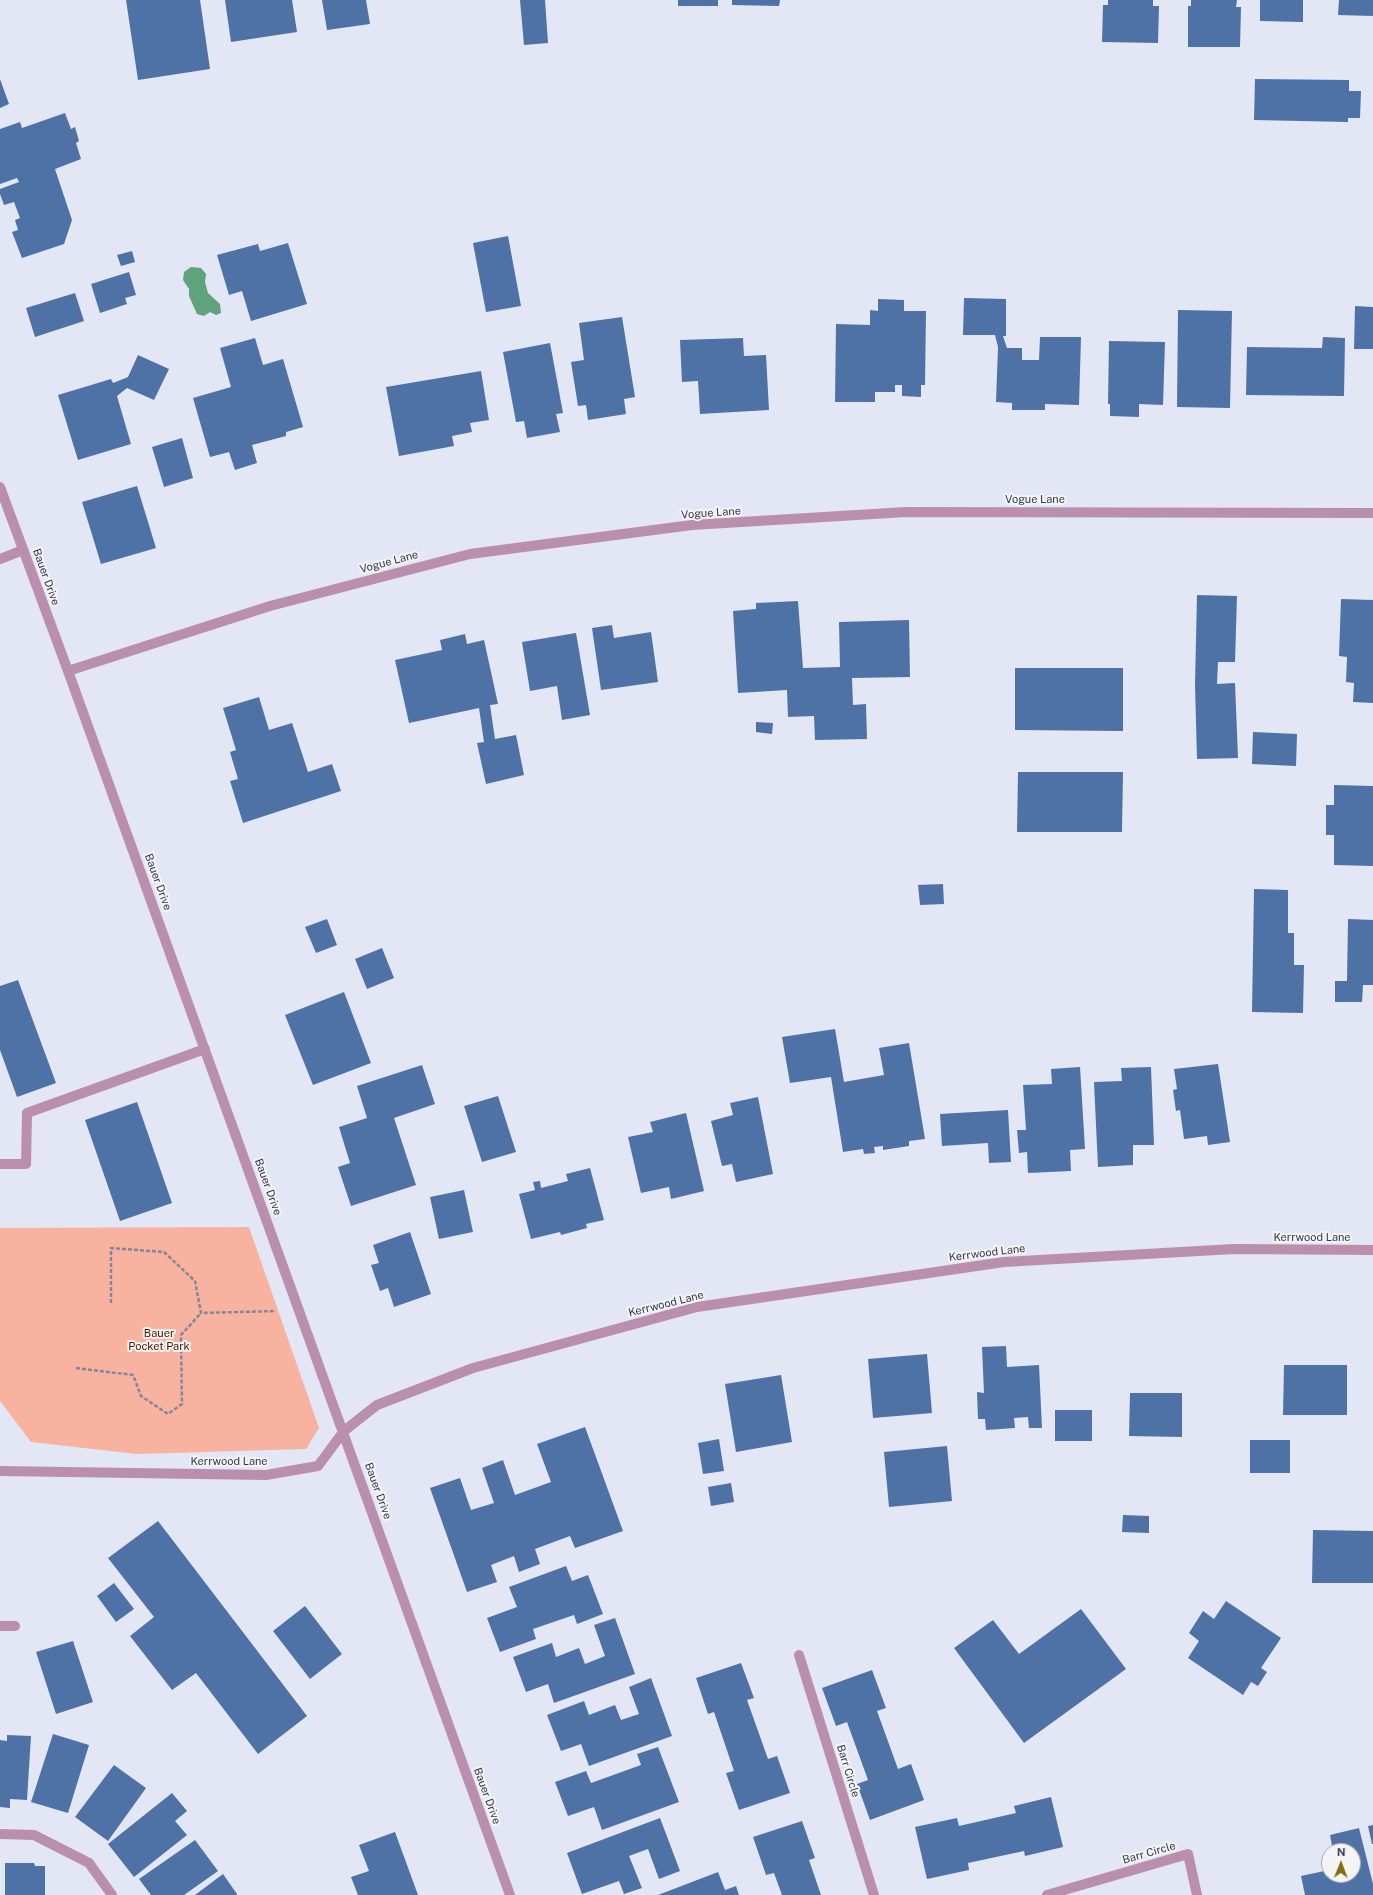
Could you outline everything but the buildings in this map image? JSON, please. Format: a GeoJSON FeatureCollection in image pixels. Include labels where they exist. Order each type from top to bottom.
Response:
{"type":"FeatureCollection","features":[{"type":"Feature","properties":{"kind":"street","name":"Bauer Drive"},"geometry":{"type":"LineString","coordinates":[[0,487],[344,1431],[510,1895]]}},
{"type":"Feature","properties":{"kind":"street","name":"Vogue Lane"},"geometry":{"type":"LineString","coordinates":[[68,671],[270,606],[470,554],[692,526],[906,512],[1373,513]]}},
{"type":"Feature","properties":{"kind":"street"},"geometry":{"type":"LineString","coordinates":[[0,558],[24,550]]}},
{"type":"Feature","properties":{"kind":"street"},"geometry":{"type":"LineString","coordinates":[[0,1164],[26,1164],[27,1113],[205,1049]]}},
{"type":"Feature","properties":{"kind":"street","name":"Kerrwood Lane"},"geometry":{"type":"LineString","coordinates":[[0,1471],[266,1475],[318,1466],[344,1431],[377,1405],[473,1368],[697,1307],[1004,1262],[1234,1249],[1373,1250]]}},
{"type":"Feature","properties":{"kind":"street"},"geometry":{"type":"LineString","coordinates":[[0,1626],[15,1626]]}},
{"type":"Feature","properties":{"kind":"street","name":"Barr Circle"},"geometry":{"type":"LineString","coordinates":[[799,1655],[874,1895]]}},
{"type":"Feature","properties":{"kind":"street"},"geometry":{"type":"LineString","coordinates":[[0,1834],[34,1835],[89,1863],[112,1895]]}},
{"type":"Feature","properties":{"kind":"street","name":"Barr Circle"},"geometry":{"type":"LineString","coordinates":[[1047,1895],[1188,1854],[1197,1895]]}},
{"type":"Feature","properties":{"kind":"path"},"geometry":{"type":"LineString","coordinates":[[111,1303],[111,1248],[164,1252],[195,1281],[201,1313]]}},
{"type":"Feature","properties":{"kind":"path"},"geometry":{"type":"LineString","coordinates":[[76,1368],[133,1376],[141,1396],[168,1414],[182,1404],[181,1336],[201,1313],[278,1310]]}},
{"type":"Feature","properties":{"kind":"green space","name":"Bauer Pocket Park"},"geometry":{"type":"Polygon","coordinates":[[[249,1227],[319,1428],[306,1449],[137,1454],[31,1442],[0,1401],[0,1228],[249,1227]]]}},
{"type":"Feature","properties":{"kind":"shaded area"},"geometry":{"type":"Polygon","coordinates":[[[191,267],[201,268],[206,274],[205,282],[208,293],[220,304],[221,313],[216,315],[210,312],[204,316],[197,314],[189,296],[189,289],[183,280],[184,272],[191,267]]]}}]}
